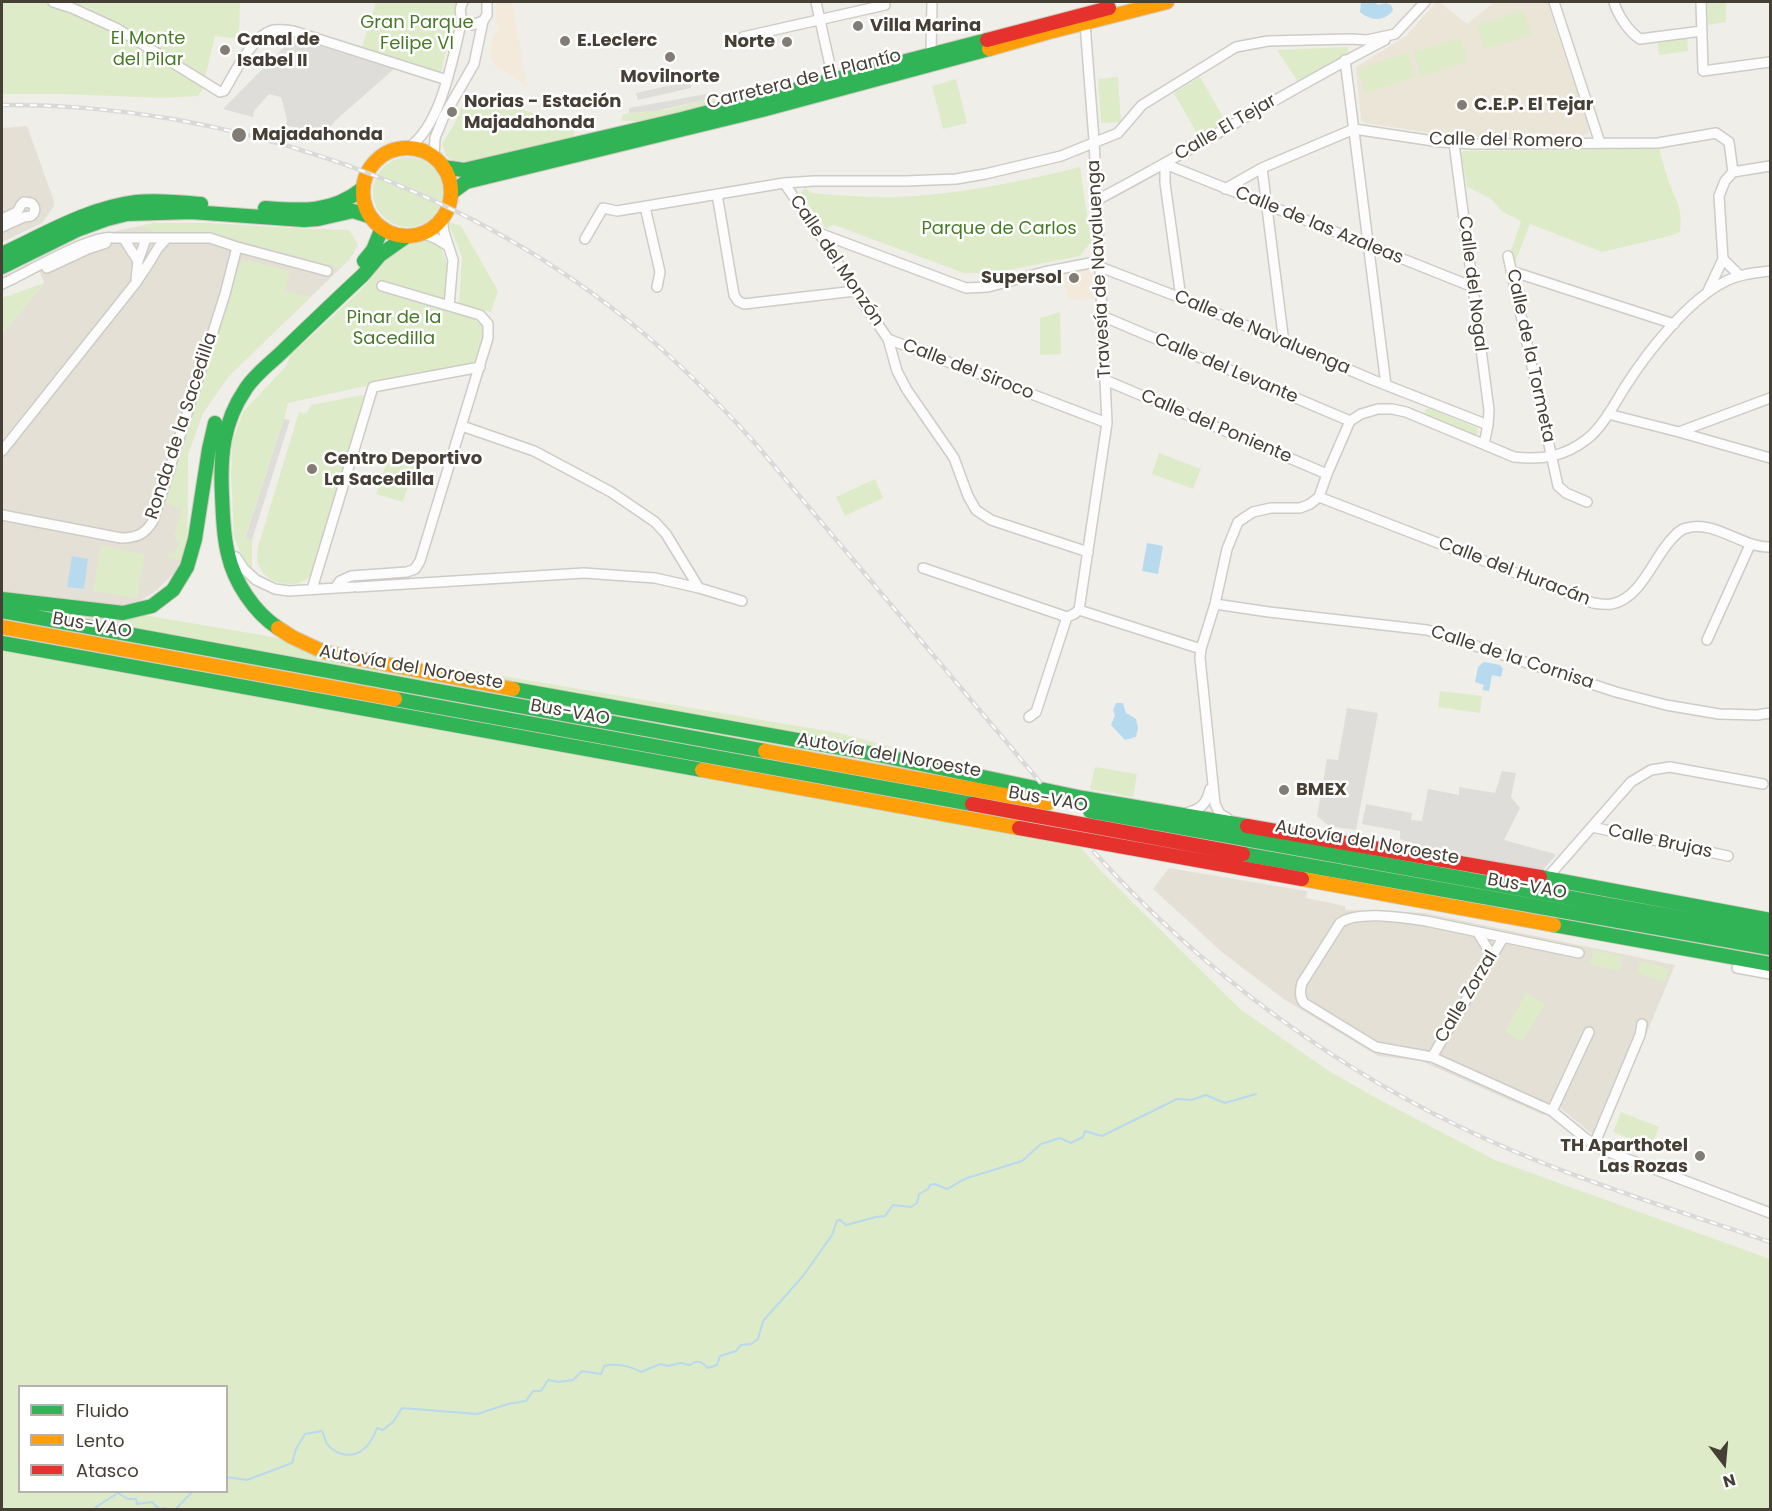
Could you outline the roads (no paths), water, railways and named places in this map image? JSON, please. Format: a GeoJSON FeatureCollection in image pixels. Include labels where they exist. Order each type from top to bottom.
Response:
{"type":"FeatureCollection","features":[{"type":"Feature","properties":{"kind":"main road","name":"Carretera de El Plantío"},"geometry":{"type":"LineString","coordinates":[[438,162],[464,170],[682,119],[1134,2]]}},
{"type":"Feature","properties":{"kind":"main road","name":"Carretera de El Plantío"},"geometry":{"type":"LineString","coordinates":[[451,193],[466,182],[931,66],[1048,32],[1167,2]]}},
{"type":"Feature","properties":{"kind":"main road"},"geometry":{"type":"LineString","coordinates":[[2,265],[77,230],[127,214],[191,212],[304,220],[353,211],[369,216],[382,228],[394,234],[407,236],[423,233],[434,227],[449,206],[451,193],[449,179],[438,162],[422,150],[395,149],[382,155],[372,164],[365,176],[362,189],[369,216]]}},
{"type":"Feature","properties":{"kind":"main road"},"geometry":{"type":"LineString","coordinates":[[2,254],[104,209],[128,203],[154,201],[303,211],[345,202],[362,189]]}},
{"type":"Feature","properties":{"kind":"main road"},"geometry":{"type":"LineString","coordinates":[[2,600],[123,613],[142,610],[167,596],[184,576],[194,551],[211,436],[224,403],[236,383],[358,269],[373,250],[382,228]]}},
{"type":"Feature","properties":{"kind":"main road"},"geometry":{"type":"LineString","coordinates":[[2,265],[40,242],[48,232]]}},
{"type":"Feature","properties":{"kind":"main road"},"geometry":{"type":"LineString","coordinates":[[407,236],[380,255],[363,275],[265,368],[245,389],[227,425],[221,464],[224,543],[237,578],[255,606],[269,621],[304,644],[324,652],[948,776],[974,783],[984,791]]}},
{"type":"Feature","properties":{"kind":"main road"},"geometry":{"type":"LineString","coordinates":[[2,600],[382,669],[472,682]]}},
{"type":"Feature","properties":{"kind":"main road","name":"Autovía del Noroeste"},"geometry":{"type":"LineString","coordinates":[[2,611],[1770,934]]}},
{"type":"Feature","properties":{"kind":"main road","name":"Bus-VAO"},"geometry":{"type":"LineString","coordinates":[[2,627],[1770,948]]}},
{"type":"Feature","properties":{"kind":"main road"},"geometry":{"type":"LineString","coordinates":[[2,643],[1770,964]]}},
{"type":"Feature","properties":{"kind":"main road"},"geometry":{"type":"LineString","coordinates":[[587,703],[716,724],[1155,810],[1547,878],[1770,920]]}},
{"type":"Feature","properties":{"kind":"main road"},"geometry":{"type":"LineString","coordinates":[[1433,903],[1440,911],[1737,968]]}},
{"type":"Feature","properties":{"kind":"street"},"geometry":{"type":"LineString","coordinates":[[53,2],[118,29],[222,93],[245,56],[261,37],[274,30],[283,29],[447,80]]}},
{"type":"Feature","properties":{"kind":"street"},"geometry":{"type":"LineString","coordinates":[[408,148],[417,142],[428,128],[441,97],[462,19],[459,10],[463,2]]}},
{"type":"Feature","properties":{"kind":"street"},"geometry":{"type":"LineString","coordinates":[[816,2],[833,79]]}},
{"type":"Feature","properties":{"kind":"street"},"geometry":{"type":"LineString","coordinates":[[932,53],[933,2]]}},
{"type":"Feature","properties":{"kind":"street","name":"Calle El Tejar"},"geometry":{"type":"LineString","coordinates":[[1098,200],[1395,34],[1425,2]]}},
{"type":"Feature","properties":{"kind":"street"},"geometry":{"type":"LineString","coordinates":[[1554,2],[1600,142]]}},
{"type":"Feature","properties":{"kind":"street"},"geometry":{"type":"LineString","coordinates":[[1614,2],[1615,8],[1633,35],[1640,39],[1702,31]]}},
{"type":"Feature","properties":{"kind":"street"},"geometry":{"type":"LineString","coordinates":[[1701,2],[1703,71],[1770,62]]}},
{"type":"Feature","properties":{"kind":"street"},"geometry":{"type":"LineString","coordinates":[[438,162],[435,138],[447,109],[474,64],[483,21],[487,15],[486,3]]}},
{"type":"Feature","properties":{"kind":"street"},"geometry":{"type":"LineString","coordinates":[[743,37],[885,3]]}},
{"type":"Feature","properties":{"kind":"street"},"geometry":{"type":"LineString","coordinates":[[462,19],[472,25],[483,21]]}},
{"type":"Feature","properties":{"kind":"street","name":"Travesía de Navaluenga"},"geometry":{"type":"LineString","coordinates":[[1079,610],[1107,423],[1098,200],[1084,24]]}},
{"type":"Feature","properties":{"kind":"street"},"geometry":{"type":"LineString","coordinates":[[585,238],[603,208],[617,211],[784,183],[916,181],[956,178],[985,174],[1061,156],[1118,133],[1142,105],[1236,47],[1268,41],[1367,40],[1395,34]]}},
{"type":"Feature","properties":{"kind":"street"},"geometry":{"type":"LineString","coordinates":[[1351,39],[1356,47],[1350,58],[1354,129],[1386,385]]}},
{"type":"Feature","properties":{"kind":"street"},"geometry":{"type":"LineString","coordinates":[[1225,189],[1262,168],[1354,129]]}},
{"type":"Feature","properties":{"kind":"street","name":"Calle del Romero"},"geometry":{"type":"LineString","coordinates":[[1354,129],[1454,143],[1658,143],[1716,133],[1729,142],[1733,172]]}},
{"type":"Feature","properties":{"kind":"street","name":"Calle del Nogal"},"geometry":{"type":"LineString","coordinates":[[1454,143],[1489,410],[1484,444]]}},
{"type":"Feature","properties":{"kind":"street"},"geometry":{"type":"LineString","coordinates":[[1165,164],[1165,183],[1180,298]]}},
{"type":"Feature","properties":{"kind":"street","name":"Calle de las Azaleas"},"geometry":{"type":"LineString","coordinates":[[1165,164],[1473,287]]}},
{"type":"Feature","properties":{"kind":"street"},"geometry":{"type":"LineString","coordinates":[[1708,291],[1723,259],[1719,196],[1725,181],[1733,172],[1770,166]]}},
{"type":"Feature","properties":{"kind":"street"},"geometry":{"type":"LineString","coordinates":[[1262,168],[1284,342]]}},
{"type":"Feature","properties":{"kind":"street","name":"Calle del Monzón"},"geometry":{"type":"LineString","coordinates":[[784,183],[888,339]]}},
{"type":"Feature","properties":{"kind":"street"},"geometry":{"type":"LineString","coordinates":[[717,194],[734,295],[738,301],[744,304],[855,291]]}},
{"type":"Feature","properties":{"kind":"street"},"geometry":{"type":"LineString","coordinates":[[2,219],[17,212],[24,202],[29,202],[34,207],[32,216],[24,217],[2,227]]}},
{"type":"Feature","properties":{"kind":"street"},"geometry":{"type":"LineString","coordinates":[[645,207],[660,272],[657,286]]}},
{"type":"Feature","properties":{"kind":"street"},"geometry":{"type":"LineString","coordinates":[[442,218],[453,260],[449,306]]}},
{"type":"Feature","properties":{"kind":"street"},"geometry":{"type":"LineString","coordinates":[[423,233],[448,246]]}},
{"type":"Feature","properties":{"kind":"street"},"geometry":{"type":"LineString","coordinates":[[819,233],[966,288],[988,287],[1044,272],[1100,264]]}},
{"type":"Feature","properties":{"kind":"street"},"geometry":{"type":"LineString","coordinates":[[2,284],[86,243],[108,237],[124,239],[210,238],[327,271]]}},
{"type":"Feature","properties":{"kind":"street"},"geometry":{"type":"LineString","coordinates":[[2,289],[88,249],[110,242],[113,238]]}},
{"type":"Feature","properties":{"kind":"street"},"geometry":{"type":"LineString","coordinates":[[2,451],[135,284],[154,253],[167,238]]}},
{"type":"Feature","properties":{"kind":"street"},"geometry":{"type":"LineString","coordinates":[[124,239],[138,261]]}},
{"type":"Feature","properties":{"kind":"street"},"geometry":{"type":"LineString","coordinates":[[148,239],[154,253]]}},
{"type":"Feature","properties":{"kind":"street"},"geometry":{"type":"LineString","coordinates":[[135,284],[138,261],[148,239]]}},
{"type":"Feature","properties":{"kind":"street","name":"Ronda de la Sacedilla"},"geometry":{"type":"LineString","coordinates":[[2,515],[121,538],[132,538],[148,530],[225,294],[237,247]]}},
{"type":"Feature","properties":{"kind":"street","name":"Calle de la Tormeta"},"geometry":{"type":"LineString","coordinates":[[1508,256],[1558,486],[1566,493],[1587,502]]}},
{"type":"Feature","properties":{"kind":"street"},"geometry":{"type":"LineString","coordinates":[[1723,259],[1740,276]]}},
{"type":"Feature","properties":{"kind":"street","name":"Calle de Navaluenga"},"geometry":{"type":"LineString","coordinates":[[1100,264],[1386,385],[1488,425]]}},
{"type":"Feature","properties":{"kind":"street"},"geometry":{"type":"LineString","coordinates":[[1511,271],[1674,324]]}},
{"type":"Feature","properties":{"kind":"street"},"geometry":{"type":"LineString","coordinates":[[1321,838],[1225,818],[1216,808],[1200,658],[1227,549],[1238,522],[1253,512],[1270,508],[1300,508],[1319,497],[1350,421],[1361,414],[1378,409],[1392,409],[1416,416],[1514,457],[1532,459],[1551,457],[1571,450],[1590,438],[1640,364],[1674,324],[1708,291],[1740,276],[1770,271]]}},
{"type":"Feature","properties":{"kind":"street"},"geometry":{"type":"LineString","coordinates":[[335,588],[340,581],[351,576],[407,572],[415,569],[420,561],[488,338],[488,324],[480,315],[382,286]]}},
{"type":"Feature","properties":{"kind":"street","name":"Calle del Levante"},"geometry":{"type":"LineString","coordinates":[[1102,316],[1350,421]]}},
{"type":"Feature","properties":{"kind":"street","name":"Calle del Siroco"},"geometry":{"type":"LineString","coordinates":[[888,339],[1107,423]]}},
{"type":"Feature","properties":{"kind":"street","name":"Calle del Siroco"},"geometry":{"type":"LineString","coordinates":[[888,339],[897,371],[907,390],[954,458],[968,496],[976,510],[991,520],[1088,552]]}},
{"type":"Feature","properties":{"kind":"street"},"geometry":{"type":"LineString","coordinates":[[312,589],[373,387],[480,367]]}},
{"type":"Feature","properties":{"kind":"street","name":"Calle del Poniente"},"geometry":{"type":"LineString","coordinates":[[1105,380],[1327,474]]}},
{"type":"Feature","properties":{"kind":"street"},"geometry":{"type":"LineString","coordinates":[[1679,432],[1770,398]]}},
{"type":"Feature","properties":{"kind":"street"},"geometry":{"type":"LineString","coordinates":[[1416,416],[1423,399]]}},
{"type":"Feature","properties":{"kind":"street"},"geometry":{"type":"LineString","coordinates":[[1608,414],[1770,458]]}},
{"type":"Feature","properties":{"kind":"street"},"geometry":{"type":"LineString","coordinates":[[462,426],[534,451],[611,492],[655,522],[666,534],[699,588]]}},
{"type":"Feature","properties":{"kind":"street","name":"Calle del Huracán"},"geometry":{"type":"LineString","coordinates":[[1319,497],[1593,603],[1611,604],[1631,596],[1665,547],[1677,533],[1686,528],[1703,526],[1750,545],[1770,548]]}},
{"type":"Feature","properties":{"kind":"street"},"geometry":{"type":"LineString","coordinates":[[222,512],[230,542],[244,569],[256,580],[275,589],[289,591],[584,573],[655,578],[741,601]]}},
{"type":"Feature","properties":{"kind":"street"},"geometry":{"type":"LineString","coordinates":[[1707,640],[1750,545]]}},
{"type":"Feature","properties":{"kind":"street"},"geometry":{"type":"LineString","coordinates":[[923,568],[1067,617],[1079,610],[1201,649]]}},
{"type":"Feature","properties":{"kind":"street","name":"Calle de la Cornisa"},"geometry":{"type":"LineString","coordinates":[[1215,604],[1427,630],[1616,692],[1656,702],[1719,714],[1770,713]]}},
{"type":"Feature","properties":{"kind":"street"},"geometry":{"type":"LineString","coordinates":[[1029,717],[1036,712],[1067,617]]}},
{"type":"Feature","properties":{"kind":"street"},"geometry":{"type":"LineString","coordinates":[[1547,878],[1631,782],[1651,770],[1670,767],[1763,784]]}},
{"type":"Feature","properties":{"kind":"street"},"geometry":{"type":"LineString","coordinates":[[1155,810],[1181,813],[1195,810],[1205,802],[1212,784]]}},
{"type":"Feature","properties":{"kind":"street","name":"Calle Brujas"},"geometry":{"type":"LineString","coordinates":[[1592,828],[1728,856]]}},
{"type":"Feature","properties":{"kind":"street"},"geometry":{"type":"LineString","coordinates":[[1562,862],[1562,874],[1567,882]]}},
{"type":"Feature","properties":{"kind":"street"},"geometry":{"type":"LineString","coordinates":[[1579,953],[1402,918],[1357,917],[1346,919],[1333,933],[1302,983],[1301,1000],[1376,1047],[1432,1057],[1552,1111],[1594,1144],[1616,1155],[1770,1213]]}},
{"type":"Feature","properties":{"kind":"street"},"geometry":{"type":"LineString","coordinates":[[1478,933],[1492,956]]}},
{"type":"Feature","properties":{"kind":"street","name":"Calle Zorzal"},"geometry":{"type":"LineString","coordinates":[[1432,1057],[1503,938]]}},
{"type":"Feature","properties":{"kind":"street"},"geometry":{"type":"LineString","coordinates":[[1737,968],[1770,974]]}},
{"type":"Feature","properties":{"kind":"street"},"geometry":{"type":"LineString","coordinates":[[1594,1144],[1640,1035],[1642,1024]]}},
{"type":"Feature","properties":{"kind":"street"},"geometry":{"type":"LineString","coordinates":[[1552,1111],[1589,1032]]}},
{"type":"Feature","properties":{"kind":"water"},"geometry":{"type":"Polygon","coordinates":[[[1361,2],[1374,2],[1378,5],[1386,3],[1391,5],[1393,10],[1386,17],[1373,18],[1360,12],[1361,2]]]}},
{"type":"Feature","properties":{"kind":"water"},"geometry":{"type":"Polygon","coordinates":[[[1147,543],[1163,546],[1158,574],[1142,571],[1147,543]]]}},
{"type":"Feature","properties":{"kind":"water"},"geometry":{"type":"Polygon","coordinates":[[[72,556],[88,559],[84,589],[67,587],[72,556]]]}},
{"type":"Feature","properties":{"kind":"water"},"geometry":{"type":"Polygon","coordinates":[[[1484,662],[1500,665],[1503,669],[1501,677],[1492,675],[1489,691],[1482,690],[1484,685],[1475,682],[1478,667],[1484,662]]]}},
{"type":"Feature","properties":{"kind":"water"},"geometry":{"type":"Polygon","coordinates":[[[1116,703],[1123,703],[1126,713],[1136,719],[1138,728],[1136,737],[1125,740],[1111,725],[1116,703]]]}},
{"type":"Feature","properties":{"kind":"waterway"},"geometry":{"type":"LineString","coordinates":[[228,1477],[247,1480],[292,1463],[296,1449],[305,1434],[322,1431],[327,1444],[339,1453],[346,1455],[358,1453],[368,1445],[377,1428],[383,1430],[393,1422],[402,1408],[477,1414],[526,1401],[533,1391],[541,1391],[548,1380],[558,1382],[573,1380],[582,1371],[601,1374],[604,1366],[623,1366],[641,1372],[660,1364],[690,1365],[701,1362],[708,1368],[717,1365],[720,1356],[736,1351],[741,1345],[751,1344],[758,1339],[763,1321],[803,1276],[832,1235],[837,1221],[840,1220],[846,1225],[885,1216],[893,1205],[911,1207],[917,1203],[919,1194],[928,1189],[930,1185],[935,1184],[947,1189],[967,1178],[1022,1161],[1041,1144],[1060,1138],[1071,1143],[1083,1137],[1085,1131],[1102,1136],[1177,1099],[1191,1100],[1206,1095],[1225,1103],[1256,1094]]}},
{"type":"Feature","properties":{"kind":"waterway"},"geometry":{"type":"LineString","coordinates":[[95,1510],[96,1507],[118,1493],[128,1499],[136,1499],[137,1504],[152,1502],[160,1510]]}},
{"type":"Feature","properties":{"kind":"waterway"},"geometry":{"type":"LineString","coordinates":[[175,1510],[191,1493]]}},
{"type":"Feature","properties":{"kind":"waterway"},"geometry":{"type":"LineString","coordinates":[[160,1510],[164,1508],[172,1510]]}},
{"type":"Feature","properties":{"kind":"railway"},"geometry":{"type":"LineString","coordinates":[[2,105],[84,108],[167,118],[250,136],[332,160],[411,191],[487,227],[559,270],[643,333],[693,378],[739,426],[1040,782]]}},
{"type":"Feature","properties":{"kind":"railway"},"geometry":{"type":"LineString","coordinates":[[1094,852],[1181,939],[1228,979],[1276,1016],[1379,1084],[1433,1113],[1523,1155],[1628,1194],[1770,1242]]}},
{"type":"Feature","properties":{"kind":"place","name":"Villa Marina"},"geometry":{"type":"Point","coordinates":[858,26]}},
{"type":"Feature","properties":{"kind":"place","name":"E.Leclerc"},"geometry":{"type":"Point","coordinates":[565,41]}},
{"type":"Feature","properties":{"kind":"place","name":"Norte"},"geometry":{"type":"Point","coordinates":[787,42]}},
{"type":"Feature","properties":{"kind":"place","name":"Canal de Isabel II"},"geometry":{"type":"Point","coordinates":[225,50]}},
{"type":"Feature","properties":{"kind":"place","name":"Movilnorte"},"geometry":{"type":"Point","coordinates":[670,57]}},
{"type":"Feature","properties":{"kind":"place","name":"C.E.P. El Tejar"},"geometry":{"type":"Point","coordinates":[1462,105]}},
{"type":"Feature","properties":{"kind":"place","name":"Norias - Estación Majadahonda"},"geometry":{"type":"Point","coordinates":[452,112]}},
{"type":"Feature","properties":{"kind":"place","name":"Majadahonda"},"geometry":{"type":"Point","coordinates":[239,135]}},
{"type":"Feature","properties":{"kind":"place","name":"Supersol"},"geometry":{"type":"Point","coordinates":[1074,278]}},
{"type":"Feature","properties":{"kind":"place","name":"Centro Deportivo La Sacedilla"},"geometry":{"type":"Point","coordinates":[312,469]}},
{"type":"Feature","properties":{"kind":"place","name":"BMEX"},"geometry":{"type":"Point","coordinates":[1284,790]}},
{"type":"Feature","properties":{"kind":"place","name":"TH Aparthotel Las Rozas"},"geometry":{"type":"Point","coordinates":[1700,1156]}},
{"type":"Feature","properties":{"kind":"park label","name":"Gran Parque Felipe VI"},"geometry":{"type":"Point","coordinates":[417,33]}},
{"type":"Feature","properties":{"kind":"park label","name":"El Monte del Pilar"},"geometry":{"type":"Point","coordinates":[148,49]}},
{"type":"Feature","properties":{"kind":"park label","name":"Parque de Carlos"},"geometry":{"type":"Point","coordinates":[999,229]}},
{"type":"Feature","properties":{"kind":"park label","name":"Pinar de la Sacedilla"},"geometry":{"type":"Point","coordinates":[394,328]}}]}
